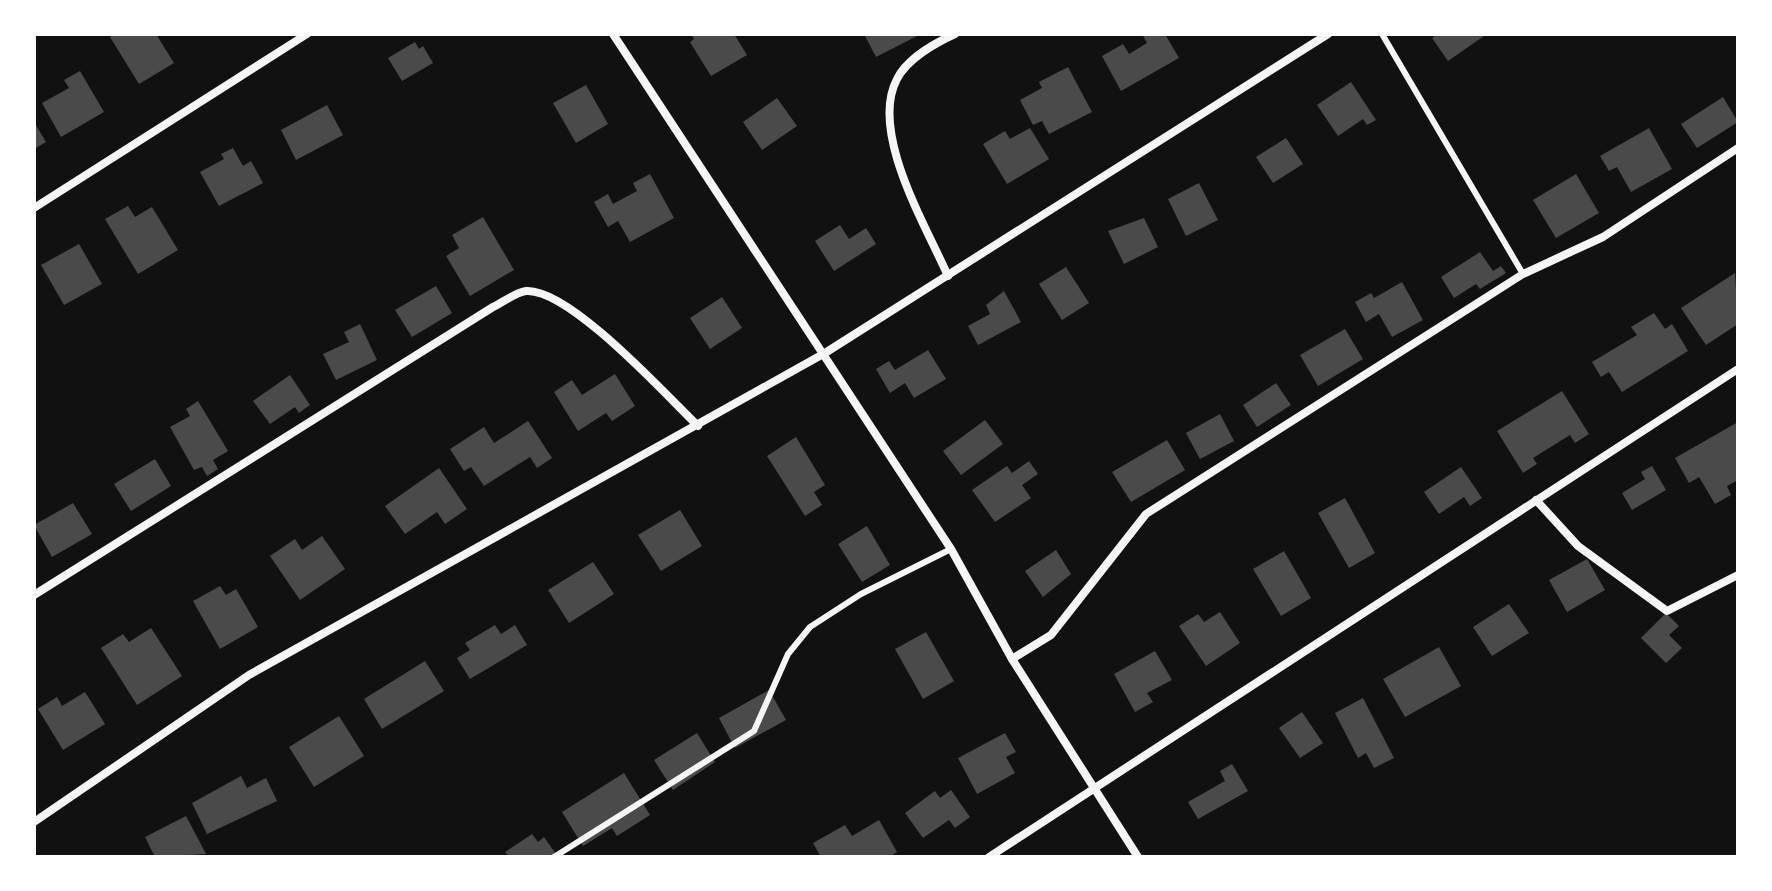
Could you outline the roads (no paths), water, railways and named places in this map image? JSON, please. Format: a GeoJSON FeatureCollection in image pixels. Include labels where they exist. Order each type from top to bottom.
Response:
{"type":"FeatureCollection","features":[{"type":"Feature","properties":{"kind":"street"},"geometry":{"type":"LineString","coordinates":[[34,208],[307,34]]}},
{"type":"Feature","properties":{"kind":"street"},"geometry":{"type":"LineString","coordinates":[[613,34],[951,549],[1012,659],[1138,857]]}},
{"type":"Feature","properties":{"kind":"street"},"geometry":{"type":"LineString","coordinates":[[948,276],[892,148],[889,106],[897,77],[932,45],[955,34]]}},
{"type":"Feature","properties":{"kind":"street"},"geometry":{"type":"LineString","coordinates":[[34,822],[249,675],[825,353],[1328,34]]}},
{"type":"Feature","properties":{"kind":"street"},"geometry":{"type":"LineString","coordinates":[[1012,659],[1051,635],[1146,514],[1523,274],[1603,237],[1738,148]]}},
{"type":"Feature","properties":{"kind":"street"},"geometry":{"type":"LineString","coordinates":[[34,595],[480,316],[526,291],[551,297],[605,335],[698,426]]}},
{"type":"Feature","properties":{"kind":"street"},"geometry":{"type":"LineString","coordinates":[[989,857],[1738,369]]}},
{"type":"Feature","properties":{"kind":"street"},"geometry":{"type":"LineString","coordinates":[[1536,500],[1578,546],[1667,611],[1738,575]]}},
{"type":"Feature","properties":{"kind":"lane"},"geometry":{"type":"LineString","coordinates":[[1382,34],[1523,274]]}},
{"type":"Feature","properties":{"kind":"lane"},"geometry":{"type":"LineString","coordinates":[[554,857],[754,731],[788,654],[810,627],[861,594],[951,549]]}}]}
